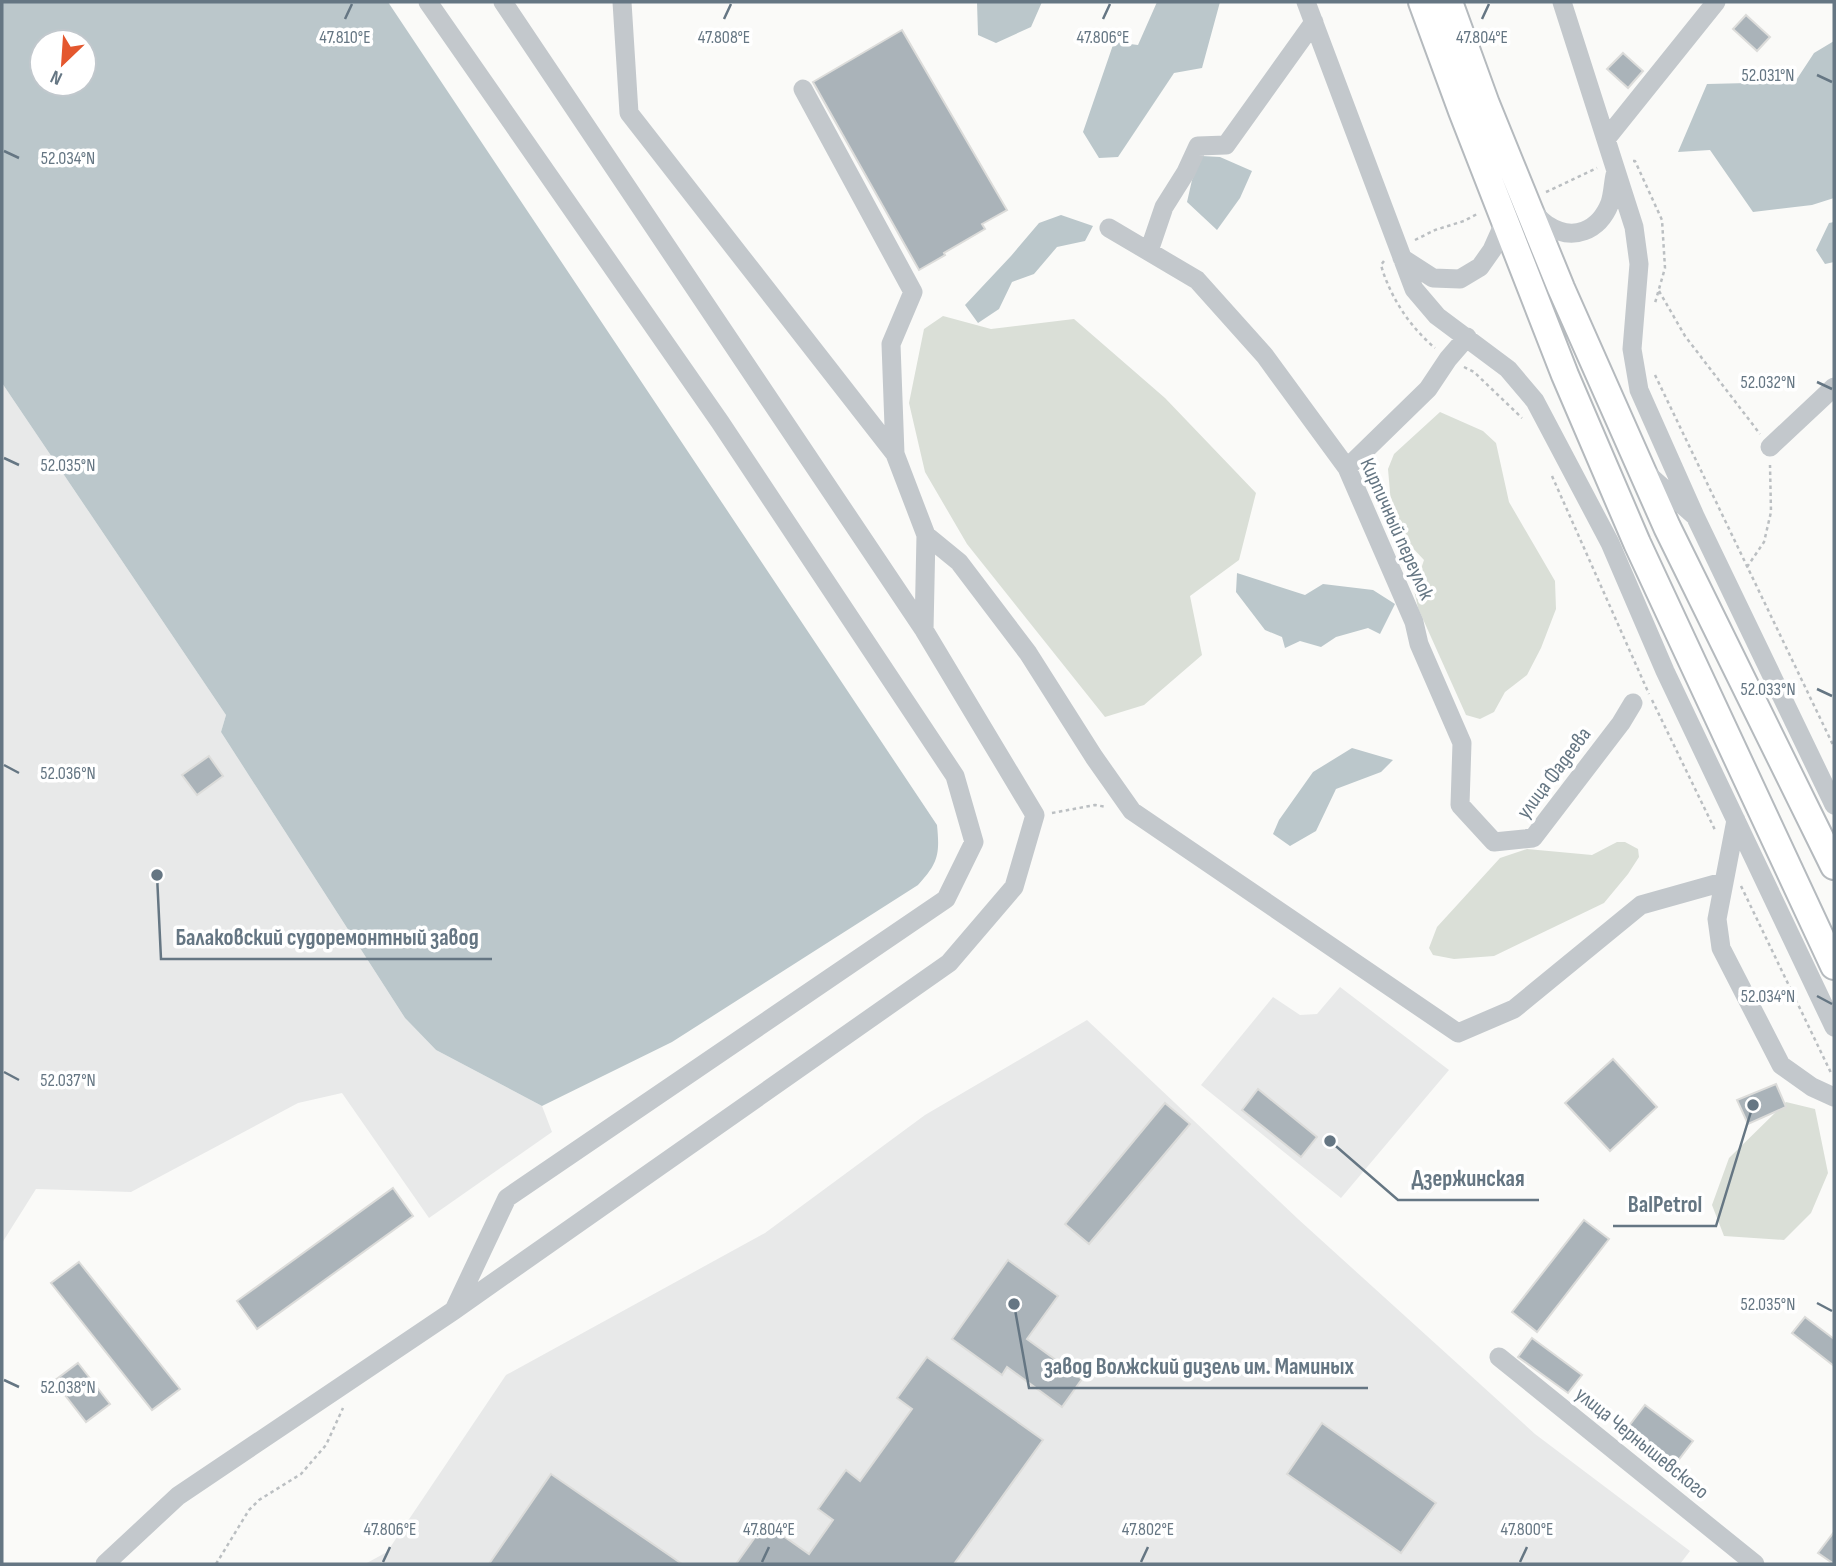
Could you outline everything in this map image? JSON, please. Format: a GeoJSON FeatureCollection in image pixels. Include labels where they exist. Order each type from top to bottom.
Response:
{"type":"FeatureCollection","features":[{"type":"Feature","properties":{"kind":"main road"},"geometry":{"type":"LineString","coordinates":[[1422,2],[1474,108],[1534,200],[1561,288],[1667,527],[1834,866]]}},
{"type":"Feature","properties":{"kind":"main road"},"geometry":{"type":"LineString","coordinates":[[1449,2],[1505,221],[1565,375],[1637,543],[1834,966]]}},
{"type":"Feature","properties":{"kind":"street"},"geometry":{"type":"LineString","coordinates":[[428,2],[720,422],[955,776],[974,842],[946,899],[508,1198],[453,1311]]}},
{"type":"Feature","properties":{"kind":"street"},"geometry":{"type":"LineString","coordinates":[[105,1564],[178,1496],[453,1311],[948,963],[1014,887],[1035,815],[924,631],[503,2]]}},
{"type":"Feature","properties":{"kind":"street"},"geometry":{"type":"LineString","coordinates":[[622,2],[629,113],[894,454],[926,536],[924,631]]}},
{"type":"Feature","properties":{"kind":"street"},"geometry":{"type":"LineString","coordinates":[[1306,2],[1414,289],[1437,316],[1507,369],[1535,401],[1609,543],[1665,671],[1834,1027]]}},
{"type":"Feature","properties":{"kind":"street"},"geometry":{"type":"LineString","coordinates":[[1562,2],[1634,227],[1639,264],[1632,349],[1639,390],[1695,516],[1834,805]]}},
{"type":"Feature","properties":{"kind":"street"},"geometry":{"type":"LineString","coordinates":[[1606,139],[1716,2]]}},
{"type":"Feature","properties":{"kind":"street"},"geometry":{"type":"LineString","coordinates":[[1149,251],[1164,207],[1186,172],[1198,146],[1226,145],[1314,22]]}},
{"type":"Feature","properties":{"kind":"street"},"geometry":{"type":"LineString","coordinates":[[803,89],[913,292],[891,344],[894,454]]}},
{"type":"Feature","properties":{"kind":"street"},"geometry":{"type":"LineString","coordinates":[[1534,200],[1546,225],[1564,232],[1583,233],[1600,222],[1611,201],[1614,165]]}},
{"type":"Feature","properties":{"kind":"street"},"geometry":{"type":"LineString","coordinates":[[1400,254],[1433,278],[1460,279],[1480,267],[1492,250],[1505,221]]}},
{"type":"Feature","properties":{"kind":"street","name":"Кирпичный переулок"},"geometry":{"type":"LineString","coordinates":[[1109,228],[1197,280],[1265,356],[1347,468],[1414,622],[1419,644],[1462,743],[1460,805],[1494,842]]}},
{"type":"Feature","properties":{"kind":"street"},"geometry":{"type":"LineString","coordinates":[[1347,468],[1428,389],[1467,337]]}},
{"type":"Feature","properties":{"kind":"street"},"geometry":{"type":"LineString","coordinates":[[1770,447],[1834,387]]}},
{"type":"Feature","properties":{"kind":"street"},"geometry":{"type":"LineString","coordinates":[[1640,467],[1695,516]]}},
{"type":"Feature","properties":{"kind":"street"},"geometry":{"type":"LineString","coordinates":[[1609,543],[1616,491]]}},
{"type":"Feature","properties":{"kind":"street"},"geometry":{"type":"LineString","coordinates":[[926,536],[959,562],[1028,653],[1132,811],[1458,1033],[1514,1009],[1641,905],[1723,882]]}},
{"type":"Feature","properties":{"kind":"street","name":"улица Фадеева"},"geometry":{"type":"LineString","coordinates":[[1494,842],[1533,838],[1621,723],[1633,703]]}},
{"type":"Feature","properties":{"kind":"street"},"geometry":{"type":"LineString","coordinates":[[1736,820],[1717,919],[1721,948],[1781,1065],[1812,1087],[1834,1097]]}},
{"type":"Feature","properties":{"kind":"street","name":"улица Чернышевского"},"geometry":{"type":"LineString","coordinates":[[1499,1357],[1755,1564]]}},
{"type":"Feature","properties":{"kind":"path"},"geometry":{"type":"LineString","coordinates":[[1534,200],[1614,165],[1635,161],[1662,220],[1665,268],[1655,304]]}},
{"type":"Feature","properties":{"kind":"path"},"geometry":{"type":"LineString","coordinates":[[1480,212],[1464,221],[1435,230],[1400,254],[1388,254],[1381,265],[1397,303],[1420,335],[1448,359],[1474,372],[1523,418]]}},
{"type":"Feature","properties":{"kind":"path"},"geometry":{"type":"LineString","coordinates":[[1658,291],[1685,336],[1770,447],[1771,512],[1764,542],[1747,567]]}},
{"type":"Feature","properties":{"kind":"path"},"geometry":{"type":"LineString","coordinates":[[1655,374],[1834,747]]}},
{"type":"Feature","properties":{"kind":"path"},"geometry":{"type":"LineString","coordinates":[[1552,475],[1650,696],[1834,1079]]}},
{"type":"Feature","properties":{"kind":"path"},"geometry":{"type":"LineString","coordinates":[[1035,815],[1095,805],[1132,811]]}},
{"type":"Feature","properties":{"kind":"path"},"geometry":{"type":"LineString","coordinates":[[216,1564],[249,1510],[259,1500],[301,1474],[326,1445],[354,1378]]}},
{"type":"Feature","properties":{"kind":"shaded area"},"geometry":{"type":"Polygon","coordinates":[[[2,2],[388,2],[937,825],[938,851],[930,871],[918,885],[672,1042],[542,1106],[436,1050],[405,1018],[221,732],[226,715],[2,383],[2,2]]]}},
{"type":"Feature","properties":{"kind":"shaded area"},"geometry":{"type":"Polygon","coordinates":[[[977,2],[1042,2],[1031,27],[996,43],[978,35],[977,2]]]}},
{"type":"Feature","properties":{"kind":"shaded area"},"geometry":{"type":"Polygon","coordinates":[[[1157,2],[1220,2],[1202,68],[1174,73],[1118,157],[1099,158],[1083,132],[1114,42],[1138,45],[1157,2]]]}},
{"type":"Feature","properties":{"kind":"shaded area"},"geometry":{"type":"Polygon","coordinates":[[[1834,41],[1834,198],[1812,205],[1753,212],[1710,150],[1678,152],[1707,84],[1795,82],[1814,53],[1834,41]]]}},
{"type":"Feature","properties":{"kind":"shaded area"},"geometry":{"type":"Polygon","coordinates":[[[1202,156],[1220,157],[1252,171],[1240,198],[1217,230],[1187,202],[1202,156]]]}},
{"type":"Feature","properties":{"kind":"shaded area"},"geometry":{"type":"Polygon","coordinates":[[[1061,215],[1093,226],[1085,241],[1057,247],[1034,274],[1012,282],[999,309],[978,323],[965,305],[1039,223],[1061,215]]]}},
{"type":"Feature","properties":{"kind":"shaded area"},"geometry":{"type":"Polygon","coordinates":[[[1834,222],[1834,262],[1825,264],[1816,250],[1829,223],[1834,222]]]}},
{"type":"Feature","properties":{"kind":"shaded area"},"geometry":{"type":"Polygon","coordinates":[[[943,316],[991,329],[1074,319],[1165,398],[1256,493],[1239,560],[1190,596],[1202,655],[1144,705],[1105,717],[967,544],[925,472],[909,403],[924,329],[943,316]]]}},
{"type":"Feature","properties":{"kind":"shaded area"},"geometry":{"type":"Polygon","coordinates":[[[2,383],[226,715],[221,732],[405,1018],[436,1050],[542,1106],[552,1132],[429,1218],[342,1093],[298,1103],[131,1192],[36,1189],[2,1243],[2,383]]]}},
{"type":"Feature","properties":{"kind":"shaded area"},"geometry":{"type":"Polygon","coordinates":[[[1440,412],[1483,431],[1496,443],[1509,502],[1555,581],[1556,609],[1527,675],[1505,692],[1494,712],[1480,719],[1466,715],[1418,608],[1414,590],[1424,560],[1393,527],[1388,469],[1394,454],[1440,412]]]}},
{"type":"Feature","properties":{"kind":"shaded area"},"geometry":{"type":"Polygon","coordinates":[[[1237,573],[1305,595],[1323,584],[1373,590],[1395,604],[1380,634],[1368,628],[1336,637],[1321,647],[1300,641],[1285,648],[1282,637],[1265,630],[1236,592],[1237,573]]]}},
{"type":"Feature","properties":{"kind":"shaded area"},"geometry":{"type":"Polygon","coordinates":[[[1352,748],[1393,760],[1381,772],[1336,789],[1316,831],[1290,846],[1273,834],[1279,820],[1313,772],[1352,748]]]}},
{"type":"Feature","properties":{"kind":"shaded area"},"geometry":{"type":"Polygon","coordinates":[[[1617,842],[1625,842],[1638,849],[1639,857],[1604,903],[1494,956],[1454,959],[1433,955],[1429,948],[1437,927],[1500,858],[1527,849],[1592,855],[1617,842]]]}},
{"type":"Feature","properties":{"kind":"shaded area"},"geometry":{"type":"Polygon","coordinates":[[[1340,987],[1449,1070],[1341,1198],[1201,1085],[1273,997],[1300,1015],[1317,1014],[1340,987]]]}},
{"type":"Feature","properties":{"kind":"shaded area"},"geometry":{"type":"Polygon","coordinates":[[[1087,1020],[1298,1219],[1535,1434],[1690,1551],[1680,1564],[365,1564],[387,1552],[506,1375],[765,1233],[925,1115],[1087,1020]]]}},
{"type":"Feature","properties":{"kind":"shaded area"},"geometry":{"type":"Polygon","coordinates":[[[1786,1102],[1815,1109],[1828,1173],[1811,1213],[1784,1240],[1724,1236],[1712,1205],[1729,1158],[1786,1102]]]}},
{"type":"Feature","properties":{"kind":"building"},"geometry":{"type":"Polygon","coordinates":[[[1746,15],[1770,37],[1757,51],[1733,29],[1746,15]]]}},
{"type":"Feature","properties":{"kind":"building"},"geometry":{"type":"Polygon","coordinates":[[[902,30],[1007,210],[982,224],[985,229],[919,270],[813,82],[902,30]]]}},
{"type":"Feature","properties":{"kind":"building"},"geometry":{"type":"Polygon","coordinates":[[[1623,53],[1643,71],[1628,88],[1607,69],[1623,53]]]}},
{"type":"Feature","properties":{"kind":"building"},"geometry":{"type":"Polygon","coordinates":[[[209,756],[223,776],[197,795],[182,775],[209,756]]]}},
{"type":"Feature","properties":{"kind":"building"},"geometry":{"type":"Polygon","coordinates":[[[1613,1059],[1657,1107],[1610,1151],[1565,1103],[1613,1059]]]}},
{"type":"Feature","properties":{"kind":"building"},"geometry":{"type":"Polygon","coordinates":[[[1776,1084],[1786,1107],[1748,1124],[1737,1100],[1776,1084]]]}},
{"type":"Feature","properties":{"kind":"building"},"geometry":{"type":"Polygon","coordinates":[[[1258,1089],[1317,1137],[1301,1157],[1242,1110],[1258,1089]]]}},
{"type":"Feature","properties":{"kind":"building"},"geometry":{"type":"Polygon","coordinates":[[[1165,1103],[1190,1124],[1089,1244],[1065,1224],[1165,1103]]]}},
{"type":"Feature","properties":{"kind":"building"},"geometry":{"type":"Polygon","coordinates":[[[393,1188],[413,1216],[257,1329],[237,1301],[393,1188]]]}},
{"type":"Feature","properties":{"kind":"building"},"geometry":{"type":"Polygon","coordinates":[[[1584,1220],[1609,1239],[1537,1332],[1512,1312],[1584,1220]]]}},
{"type":"Feature","properties":{"kind":"building"},"geometry":{"type":"Polygon","coordinates":[[[1008,1260],[1058,1296],[1027,1339],[1082,1379],[1062,1407],[1007,1367],[1002,1375],[952,1339],[1008,1260]]]}},
{"type":"Feature","properties":{"kind":"building"},"geometry":{"type":"Polygon","coordinates":[[[79,1262],[180,1389],[152,1410],[51,1283],[79,1262]]]}},
{"type":"Feature","properties":{"kind":"building"},"geometry":{"type":"Polygon","coordinates":[[[1805,1317],[1834,1339],[1834,1366],[1792,1333],[1805,1317]]]}},
{"type":"Feature","properties":{"kind":"building"},"geometry":{"type":"Polygon","coordinates":[[[1532,1338],[1582,1375],[1568,1393],[1518,1357],[1532,1338]]]}},
{"type":"Feature","properties":{"kind":"building"},"geometry":{"type":"Polygon","coordinates":[[[927,1357],[1043,1440],[954,1564],[736,1564],[765,1523],[809,1554],[833,1520],[818,1509],[846,1470],[860,1481],[912,1409],[897,1398],[927,1357]]]}},
{"type":"Feature","properties":{"kind":"building"},"geometry":{"type":"Polygon","coordinates":[[[78,1363],[110,1404],[86,1422],[54,1381],[78,1363]]]}},
{"type":"Feature","properties":{"kind":"building"},"geometry":{"type":"Polygon","coordinates":[[[1645,1405],[1693,1441],[1670,1471],[1622,1435],[1645,1405]]]}},
{"type":"Feature","properties":{"kind":"building"},"geometry":{"type":"Polygon","coordinates":[[[1322,1423],[1436,1503],[1401,1553],[1287,1474],[1322,1423]]]}},
{"type":"Feature","properties":{"kind":"building"},"geometry":{"type":"Polygon","coordinates":[[[551,1474],[682,1564],[489,1564],[551,1474]]]}},
{"type":"Feature","properties":{"kind":"building"},"geometry":{"type":"Polygon","coordinates":[[[1834,1532],[1834,1564],[1818,1553],[1834,1532]]]}},
{"type":"Feature","properties":{"kind":"place","name":"Балаковский судоремонтный завод"},"geometry":{"type":"Point","coordinates":[157,875]}},
{"type":"Feature","properties":{"kind":"place","name":"BalPetrol"},"geometry":{"type":"Point","coordinates":[1753,1105]}},
{"type":"Feature","properties":{"kind":"place","name":"Дзержинская"},"geometry":{"type":"Point","coordinates":[1330,1141]}},
{"type":"Feature","properties":{"kind":"place","name":"завод Волжский дизель им. Маминых"},"geometry":{"type":"Point","coordinates":[1014,1304]}}]}
